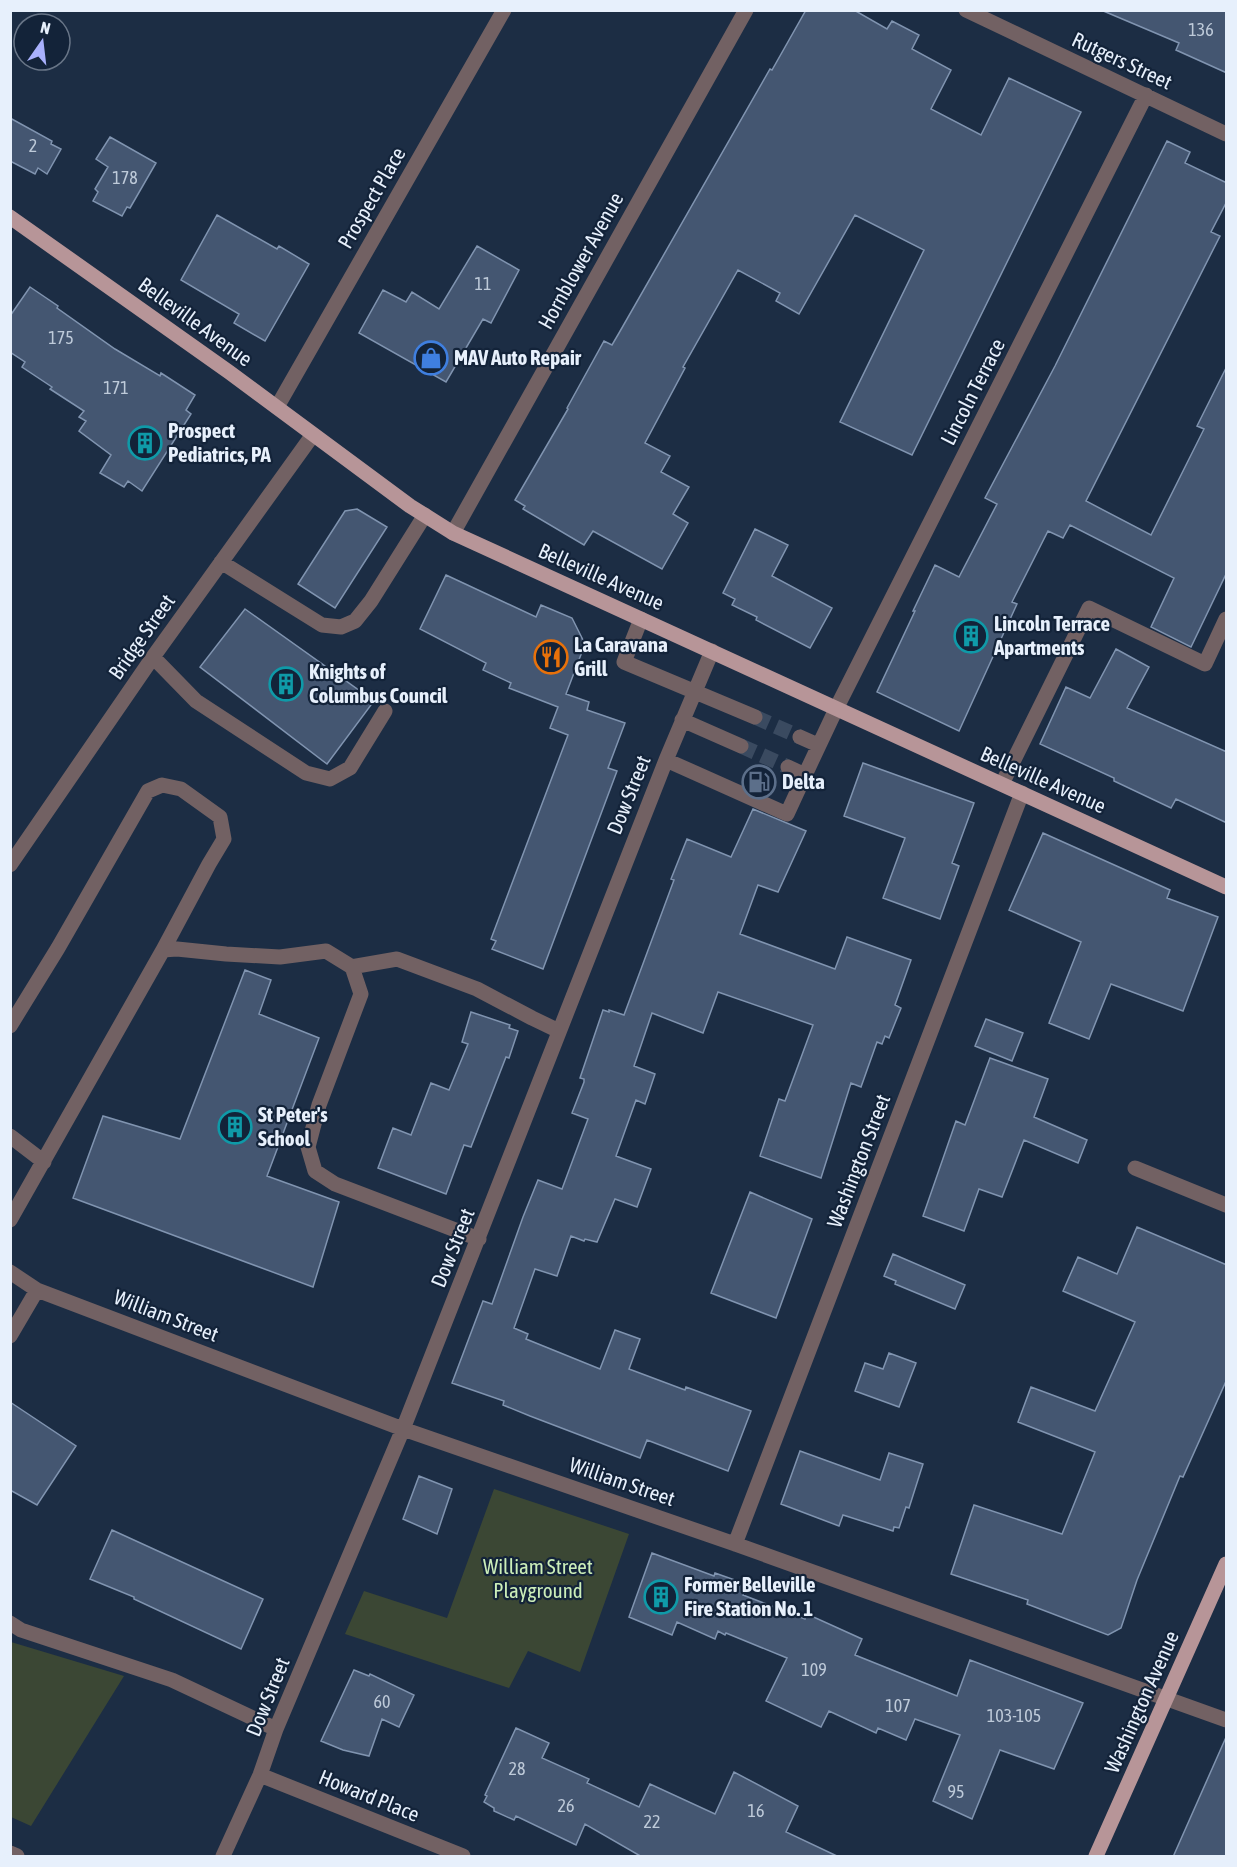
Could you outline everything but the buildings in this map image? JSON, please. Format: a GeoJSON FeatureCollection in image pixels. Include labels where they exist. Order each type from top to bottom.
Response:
{"type":"FeatureCollection","features":[{"type":"Feature","properties":{"kind":"main road","name":"Belleville Avenue"},"geometry":{"type":"LineString","coordinates":[[10,217],[277,407],[312,436],[453,533],[1227,887]]}},
{"type":"Feature","properties":{"kind":"main road","name":"Washington Avenue"},"geometry":{"type":"LineString","coordinates":[[1096,1857],[1227,1564]]}},
{"type":"Feature","properties":{"kind":"street","name":"Prospect Place"},"geometry":{"type":"LineString","coordinates":[[277,407],[504,10]]}},
{"type":"Feature","properties":{"kind":"street","name":"Hornblower Avenue"},"geometry":{"type":"LineString","coordinates":[[453,533],[746,10]]}},
{"type":"Feature","properties":{"kind":"street","name":"Rutgers Street"},"geometry":{"type":"LineString","coordinates":[[966,10],[1227,134]]}},
{"type":"Feature","properties":{"kind":"street","name":"Lincoln Terrace"},"geometry":{"type":"LineString","coordinates":[[666,760],[787,814],[818,745],[1146,95]]}},
{"type":"Feature","properties":{"kind":"street","name":"Bridge Street"},"geometry":{"type":"LineString","coordinates":[[10,865],[153,657],[312,436]]}},
{"type":"Feature","properties":{"kind":"street"},"geometry":{"type":"LineString","coordinates":[[221,561],[322,625],[341,627],[355,621],[371,600],[425,515]]}},
{"type":"Feature","properties":{"kind":"street"},"geometry":{"type":"LineString","coordinates":[[1002,784],[1089,608],[1205,664],[1227,619]]}},
{"type":"Feature","properties":{"kind":"street"},"geometry":{"type":"LineString","coordinates":[[641,619],[624,663],[695,690],[755,717]]}},
{"type":"Feature","properties":{"kind":"street","name":"Dow Street"},"geometry":{"type":"LineString","coordinates":[[223,1857],[260,1775],[276,1729],[403,1429],[666,760],[712,651]]}},
{"type":"Feature","properties":{"kind":"street"},"geometry":{"type":"LineString","coordinates":[[153,657],[196,701],[306,773],[330,779],[350,768],[385,711]]}},
{"type":"Feature","properties":{"kind":"street"},"geometry":{"type":"LineString","coordinates":[[682,720],[741,746]]}},
{"type":"Feature","properties":{"kind":"street"},"geometry":{"type":"LineString","coordinates":[[800,737],[818,745]]}},
{"type":"Feature","properties":{"kind":"street"},"geometry":{"type":"LineString","coordinates":[[788,767],[805,775]]}},
{"type":"Feature","properties":{"kind":"street"},"geometry":{"type":"LineString","coordinates":[[10,1026],[64,939],[148,791],[162,785],[181,789],[220,817],[224,839],[208,864],[164,951],[10,1220]]}},
{"type":"Feature","properties":{"kind":"street","name":"Washington Street"},"geometry":{"type":"LineString","coordinates":[[735,1544],[1022,793]]}},
{"type":"Feature","properties":{"kind":"street"},"geometry":{"type":"LineString","coordinates":[[164,951],[188,950],[280,957],[326,951],[351,967],[361,994],[319,1105],[308,1147],[315,1171],[335,1184],[479,1239]]}},
{"type":"Feature","properties":{"kind":"street"},"geometry":{"type":"LineString","coordinates":[[351,967],[397,959],[477,989],[559,1031]]}},
{"type":"Feature","properties":{"kind":"street"},"geometry":{"type":"LineString","coordinates":[[10,1136],[44,1162]]}},
{"type":"Feature","properties":{"kind":"street"},"geometry":{"type":"LineString","coordinates":[[1135,1168],[1227,1205]]}},
{"type":"Feature","properties":{"kind":"street","name":"William Street"},"geometry":{"type":"LineString","coordinates":[[10,1272],[37,1290],[403,1429],[735,1544],[1227,1720]]}},
{"type":"Feature","properties":{"kind":"street"},"geometry":{"type":"LineString","coordinates":[[10,1336],[37,1290]]}},
{"type":"Feature","properties":{"kind":"street"},"geometry":{"type":"LineString","coordinates":[[10,1623],[21,1630],[172,1680],[276,1729]]}},
{"type":"Feature","properties":{"kind":"street","name":"Howard Place"},"geometry":{"type":"LineString","coordinates":[[260,1775],[463,1857]]}},
{"type":"Feature","properties":{"kind":"street"},"geometry":{"type":"LineString","coordinates":[[10,1854],[17,1857]]}},
{"type":"Feature","properties":{"kind":"green space","name":"William Street Playground"},"geometry":{"type":"Polygon","coordinates":[[[494,1489],[629,1534],[580,1672],[528,1651],[509,1688],[345,1634],[364,1591],[447,1618],[494,1489]]]}},
{"type":"Feature","properties":{"kind":"green space"},"geometry":{"type":"Polygon","coordinates":[[[11,1642],[124,1676],[31,1826],[11,1817],[11,1642]]]}},
{"type":"Feature","properties":{"kind":"tunnel"},"geometry":{"type":"LineString","coordinates":[[755,717],[800,737]]}},
{"type":"Feature","properties":{"kind":"tunnel"},"geometry":{"type":"LineString","coordinates":[[741,746],[788,767]]}},
{"type":"Feature","properties":{"kind":"place","name":"MAV Auto Repair"},"geometry":{"type":"Point","coordinates":[431,358]}},
{"type":"Feature","properties":{"kind":"place","name":"Prospect Pediatrics, PA"},"geometry":{"type":"Point","coordinates":[145,443]}},
{"type":"Feature","properties":{"kind":"place","name":"Lincoln Terrace Apartments"},"geometry":{"type":"Point","coordinates":[971,636]}},
{"type":"Feature","properties":{"kind":"place","name":"La Caravana Grill"},"geometry":{"type":"Point","coordinates":[551,657]}},
{"type":"Feature","properties":{"kind":"place","name":"Knights of Columbus Council"},"geometry":{"type":"Point","coordinates":[286,684]}},
{"type":"Feature","properties":{"kind":"place","name":"Delta"},"geometry":{"type":"Point","coordinates":[759,782]}},
{"type":"Feature","properties":{"kind":"place","name":"St Peter's School"},"geometry":{"type":"Point","coordinates":[235,1127]}},
{"type":"Feature","properties":{"kind":"place","name":"Former Belleville Fire Station No. 1"},"geometry":{"type":"Point","coordinates":[661,1597]}}]}
